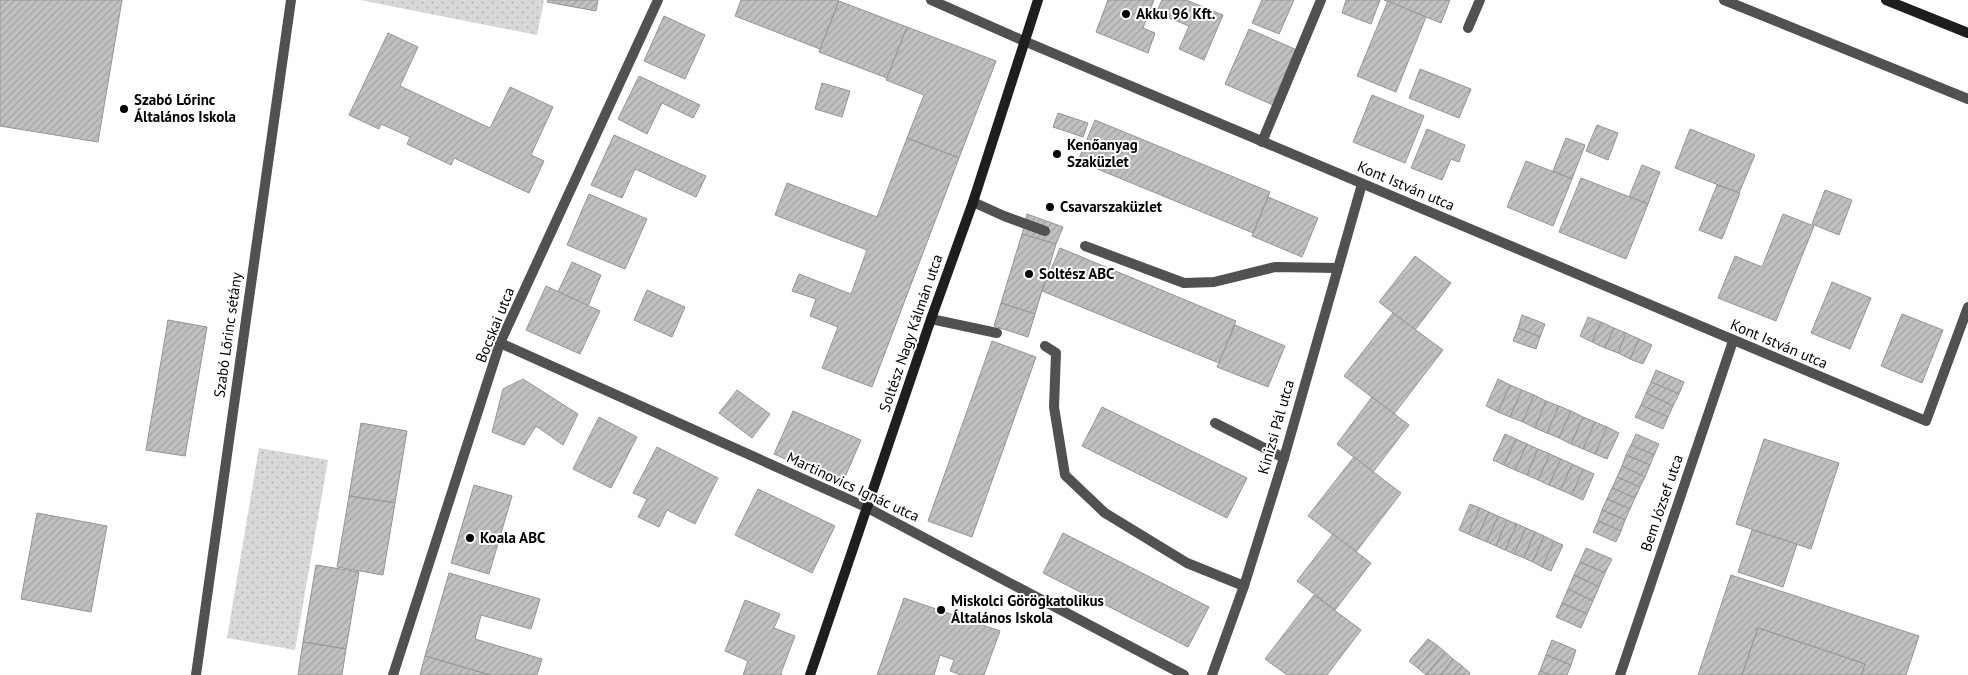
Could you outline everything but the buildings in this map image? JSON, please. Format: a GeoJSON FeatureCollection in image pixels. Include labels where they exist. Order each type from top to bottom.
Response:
{"type":"FeatureCollection","features":[{"type":"Feature","properties":{"kind":"street","name":"Szabó Lőrinc sétány"},"geometry":{"type":"LineString","coordinates":[[196,675],[291,0]]}},
{"type":"Feature","properties":{"kind":"street","name":"Bocskai utca"},"geometry":{"type":"LineString","coordinates":[[393,675],[500,343],[658,0]]}},
{"type":"Feature","properties":{"kind":"street","name":"Kont István utca"},"geometry":{"type":"LineString","coordinates":[[931,0],[1262,142],[1926,421],[1968,307]]}},
{"type":"Feature","properties":{"kind":"street","name":"Soltész Nagy Kálmán utca"},"geometry":{"type":"LineString","coordinates":[[810,675],[866,507],[973,202],[1038,0]]}},
{"type":"Feature","properties":{"kind":"street"},"geometry":{"type":"LineString","coordinates":[[1262,142],[1321,0]]}},
{"type":"Feature","properties":{"kind":"street"},"geometry":{"type":"LineString","coordinates":[[1468,28],[1480,0]]}},
{"type":"Feature","properties":{"kind":"street"},"geometry":{"type":"LineString","coordinates":[[1724,0],[1968,99]]}},
{"type":"Feature","properties":{"kind":"street"},"geometry":{"type":"LineString","coordinates":[[1886,0],[1964,31]]}},
{"type":"Feature","properties":{"kind":"street","name":"Kinizsi Pál utca"},"geometry":{"type":"LineString","coordinates":[[1212,675],[1244,586],[1284,458],[1362,184]]}},
{"type":"Feature","properties":{"kind":"street"},"geometry":{"type":"LineString","coordinates":[[973,202],[1004,216],[1046,231]]}},
{"type":"Feature","properties":{"kind":"street"},"geometry":{"type":"LineString","coordinates":[[1085,246],[1184,283],[1214,282],[1275,267],[1338,268]]}},
{"type":"Feature","properties":{"kind":"street"},"geometry":{"type":"LineString","coordinates":[[931,319],[997,333]]}},
{"type":"Feature","properties":{"kind":"street","name":"Bem József utca"},"geometry":{"type":"LineString","coordinates":[[1620,675],[1733,341]]}},
{"type":"Feature","properties":{"kind":"street","name":"Martinovics Ignác utca"},"geometry":{"type":"LineString","coordinates":[[500,343],[866,507],[1184,675]]}},
{"type":"Feature","properties":{"kind":"street"},"geometry":{"type":"LineString","coordinates":[[1045,346],[1056,353],[1054,407],[1065,475],[1105,513],[1187,563],[1244,586]]}},
{"type":"Feature","properties":{"kind":"street"},"geometry":{"type":"LineString","coordinates":[[1215,423],[1284,458]]}},
{"type":"Feature","properties":{"kind":"shaded area"},"geometry":{"type":"Polygon","coordinates":[[[360,0],[544,0],[537,35],[360,0]]]}},
{"type":"Feature","properties":{"kind":"shaded area"},"geometry":{"type":"Polygon","coordinates":[[[259,448],[328,460],[295,650],[227,638],[259,448]]]}},
{"type":"Feature","properties":{"kind":"place","name":"Akku 96 Kft."},"geometry":{"type":"Point","coordinates":[1126,14]}},
{"type":"Feature","properties":{"kind":"place","name":"Szabó Lőrinc Általános Iskola"},"geometry":{"type":"Point","coordinates":[124,109]}},
{"type":"Feature","properties":{"kind":"place","name":"Kenőanyag Szaküzlet"},"geometry":{"type":"Point","coordinates":[1057,154]}},
{"type":"Feature","properties":{"kind":"place","name":"Csavarszaküzlet"},"geometry":{"type":"Point","coordinates":[1050,207]}},
{"type":"Feature","properties":{"kind":"place","name":"Soltész ABC"},"geometry":{"type":"Point","coordinates":[1029,274]}},
{"type":"Feature","properties":{"kind":"place","name":"Koala ABC"},"geometry":{"type":"Point","coordinates":[470,538]}},
{"type":"Feature","properties":{"kind":"place","name":"Miskolci Görögkatolikus Általános Iskola"},"geometry":{"type":"Point","coordinates":[941,610]}}]}
